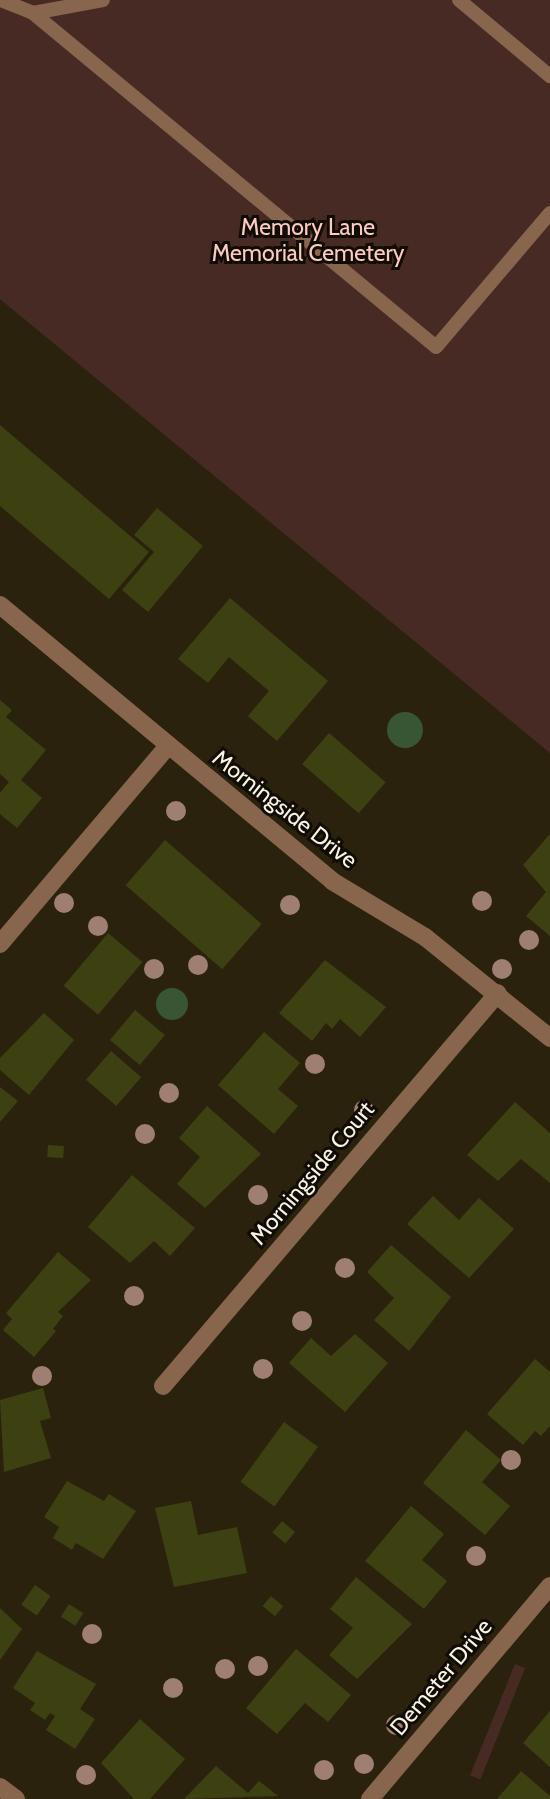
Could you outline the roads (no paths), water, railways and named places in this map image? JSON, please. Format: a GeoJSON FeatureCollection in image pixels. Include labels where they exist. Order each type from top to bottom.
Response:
{"type":"FeatureCollection","features":[{"type":"Feature","properties":{"kind":"street","name":"Morningside Drive"},"geometry":{"type":"LineString","coordinates":[[0,605],[167,747],[331,881],[425,937],[498,993],[550,1038]]}},
{"type":"Feature","properties":{"kind":"street"},"geometry":{"type":"LineString","coordinates":[[0,944],[167,747]]}},
{"type":"Feature","properties":{"kind":"street","name":"Morningside Court"},"geometry":{"type":"LineString","coordinates":[[163,1385],[498,993]]}},
{"type":"Feature","properties":{"kind":"street","name":"Demeter Drive"},"geometry":{"type":"LineString","coordinates":[[370,1799],[550,1586]]}},
{"type":"Feature","properties":{"kind":"street"},"geometry":{"type":"LineString","coordinates":[[0,1787],[16,1799]]}},
{"type":"Feature","properties":{"kind":"lane"},"geometry":{"type":"LineString","coordinates":[[1,0],[33,13],[436,347],[550,213]]}},
{"type":"Feature","properties":{"kind":"lane"},"geometry":{"type":"LineString","coordinates":[[33,13],[103,0]]}},
{"type":"Feature","properties":{"kind":"lane"},"geometry":{"type":"LineString","coordinates":[[459,0],[550,76]]}},
{"type":"Feature","properties":{"kind":"park label","name":"Memory Lane Memorial Cemetery"},"geometry":{"type":"Point","coordinates":[308,240]}}]}
